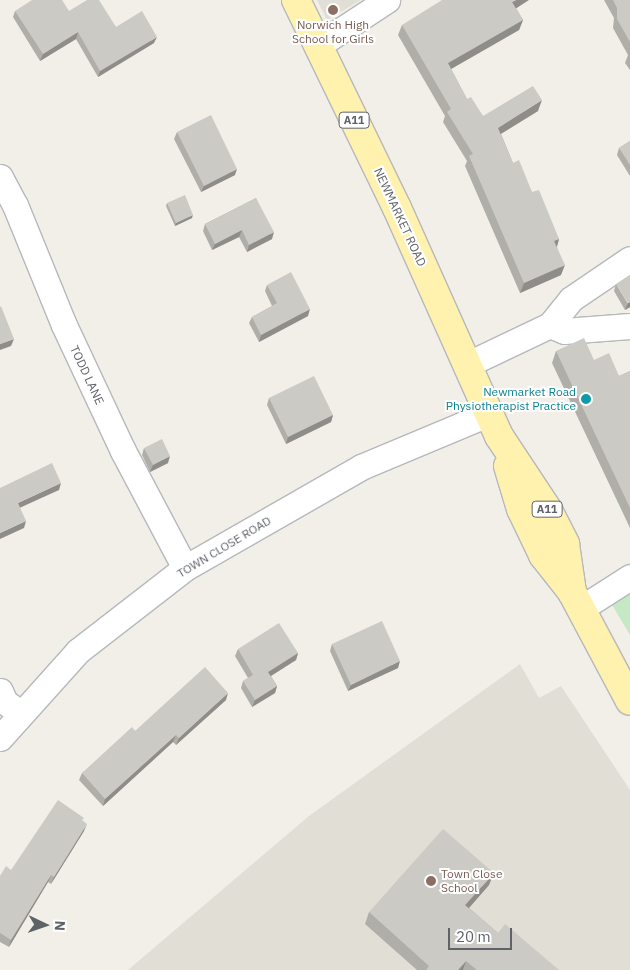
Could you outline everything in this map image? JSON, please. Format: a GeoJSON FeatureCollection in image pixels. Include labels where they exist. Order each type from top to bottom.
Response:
{"type":"FeatureCollection","features":[{"type":"Feature","properties":{"kind":"main road","name":"NEWMARKET ROAD"},"geometry":{"type":"LineString","coordinates":[[296,0],[397,208],[493,425],[548,510],[565,544],[576,601],[630,702]]}},
{"type":"Feature","properties":{"kind":"street"},"geometry":{"type":"LineString","coordinates":[[317,46],[387,0]]}},
{"type":"Feature","properties":{"kind":"street","name":"TODD LANE"},"geometry":{"type":"LineString","coordinates":[[0,177],[15,205],[64,325],[123,451],[185,568]]}},
{"type":"Feature","properties":{"kind":"street"},"geometry":{"type":"LineString","coordinates":[[466,365],[550,325],[571,299],[630,259]]}},
{"type":"Feature","properties":{"kind":"street"},"geometry":{"type":"LineString","coordinates":[[550,325],[564,331],[630,326]]}},
{"type":"Feature","properties":{"kind":"street","name":"TOWN CLOSE ROAD"},"geometry":{"type":"LineString","coordinates":[[0,738],[6,701],[78,651],[185,568],[361,468],[493,425]]}},
{"type":"Feature","properties":{"kind":"street"},"geometry":{"type":"LineString","coordinates":[[576,601],[630,577]]}},
{"type":"Feature","properties":{"kind":"shaded area","name":"Norwich High School for Girls"},"geometry":{"type":"Polygon","coordinates":[[[317,0],[361,0],[327,20],[317,0]]]}},
{"type":"Feature","properties":{"kind":"shaded area","name":"Town Close School"},"geometry":{"type":"Polygon","coordinates":[[[520,664],[539,698],[561,686],[630,790],[630,970],[128,970],[309,816],[520,664]]]}},
{"type":"Feature","properties":{"kind":"green space"},"geometry":{"type":"Polygon","coordinates":[[[630,585],[630,635],[608,598],[630,585]]]}},
{"type":"Feature","properties":{"kind":"building"},"geometry":{"type":"Polygon","coordinates":[[[32,0],[62,0],[69,11],[87,0],[99,0],[116,27],[142,11],[157,37],[100,71],[78,32],[43,54],[15,11],[32,0]]]}},
{"type":"Feature","properties":{"kind":"building"},"geometry":{"type":"Polygon","coordinates":[[[442,0],[516,0],[512,2],[523,20],[448,63],[467,99],[471,97],[483,116],[533,86],[542,100],[498,128],[513,163],[519,160],[532,192],[539,190],[559,239],[554,241],[565,265],[524,283],[469,156],[473,154],[447,112],[451,109],[402,25],[442,0]]]}},
{"type":"Feature","properties":{"kind":"building"},"geometry":{"type":"Polygon","coordinates":[[[613,0],[630,0],[630,42],[617,19],[617,8],[613,0]]]}},
{"type":"Feature","properties":{"kind":"building"},"geometry":{"type":"Polygon","coordinates":[[[211,115],[237,169],[204,186],[177,132],[211,115]]]}},
{"type":"Feature","properties":{"kind":"building"},"geometry":{"type":"Polygon","coordinates":[[[630,141],[630,165],[619,148],[630,141]]]}},
{"type":"Feature","properties":{"kind":"building"},"geometry":{"type":"Polygon","coordinates":[[[185,195],[193,215],[176,223],[167,203],[185,195]]]}},
{"type":"Feature","properties":{"kind":"building"},"geometry":{"type":"Polygon","coordinates":[[[256,198],[274,232],[249,245],[242,230],[215,244],[205,224],[256,198]]]}},
{"type":"Feature","properties":{"kind":"building"},"geometry":{"type":"Polygon","coordinates":[[[291,272],[310,309],[261,335],[252,317],[277,303],[267,285],[291,272]]]}},
{"type":"Feature","properties":{"kind":"building"},"geometry":{"type":"Polygon","coordinates":[[[630,275],[630,302],[628,303],[616,284],[630,275]]]}},
{"type":"Feature","properties":{"kind":"building"},"geometry":{"type":"Polygon","coordinates":[[[0,307],[14,339],[0,344],[0,307]]]}},
{"type":"Feature","properties":{"kind":"building"},"geometry":{"type":"Polygon","coordinates":[[[584,338],[594,360],[609,353],[619,376],[630,371],[630,508],[556,351],[584,338]]]}},
{"type":"Feature","properties":{"kind":"building"},"geometry":{"type":"Polygon","coordinates":[[[314,376],[333,415],[288,437],[269,398],[314,376]]]}},
{"type":"Feature","properties":{"kind":"building"},"geometry":{"type":"Polygon","coordinates":[[[162,439],[170,456],[153,465],[144,448],[162,439]]]}},
{"type":"Feature","properties":{"kind":"building"},"geometry":{"type":"Polygon","coordinates":[[[52,463],[61,483],[18,503],[26,521],[0,533],[0,488],[52,463]]]}},
{"type":"Feature","properties":{"kind":"building"},"geometry":{"type":"Polygon","coordinates":[[[382,621],[400,661],[351,685],[332,644],[382,621]]]}},
{"type":"Feature","properties":{"kind":"building"},"geometry":{"type":"Polygon","coordinates":[[[279,623],[298,653],[268,672],[277,686],[255,700],[243,681],[253,675],[238,649],[279,623]]]}},
{"type":"Feature","properties":{"kind":"building"},"geometry":{"type":"Polygon","coordinates":[[[205,667],[228,693],[179,738],[176,735],[105,799],[82,773],[132,727],[135,731],[205,667]]]}},
{"type":"Feature","properties":{"kind":"building"},"geometry":{"type":"Polygon","coordinates":[[[58,800],[84,818],[82,820],[87,824],[54,877],[51,875],[11,940],[0,933],[0,876],[6,866],[11,870],[58,800]]]}},
{"type":"Feature","properties":{"kind":"building"},"geometry":{"type":"Polygon","coordinates":[[[443,829],[494,873],[465,905],[498,933],[505,924],[559,970],[477,970],[466,961],[458,970],[426,970],[429,966],[369,912],[443,829]]]}},
{"type":"Feature","properties":{"kind":"place","name":"Norwich High School for Girls"},"geometry":{"type":"Point","coordinates":[333,10]}},
{"type":"Feature","properties":{"kind":"place","name":"Newmarket Road Physiotherapist Practice"},"geometry":{"type":"Point","coordinates":[586,399]}},
{"type":"Feature","properties":{"kind":"place","name":"Town Close School"},"geometry":{"type":"Point","coordinates":[431,881]}}]}
